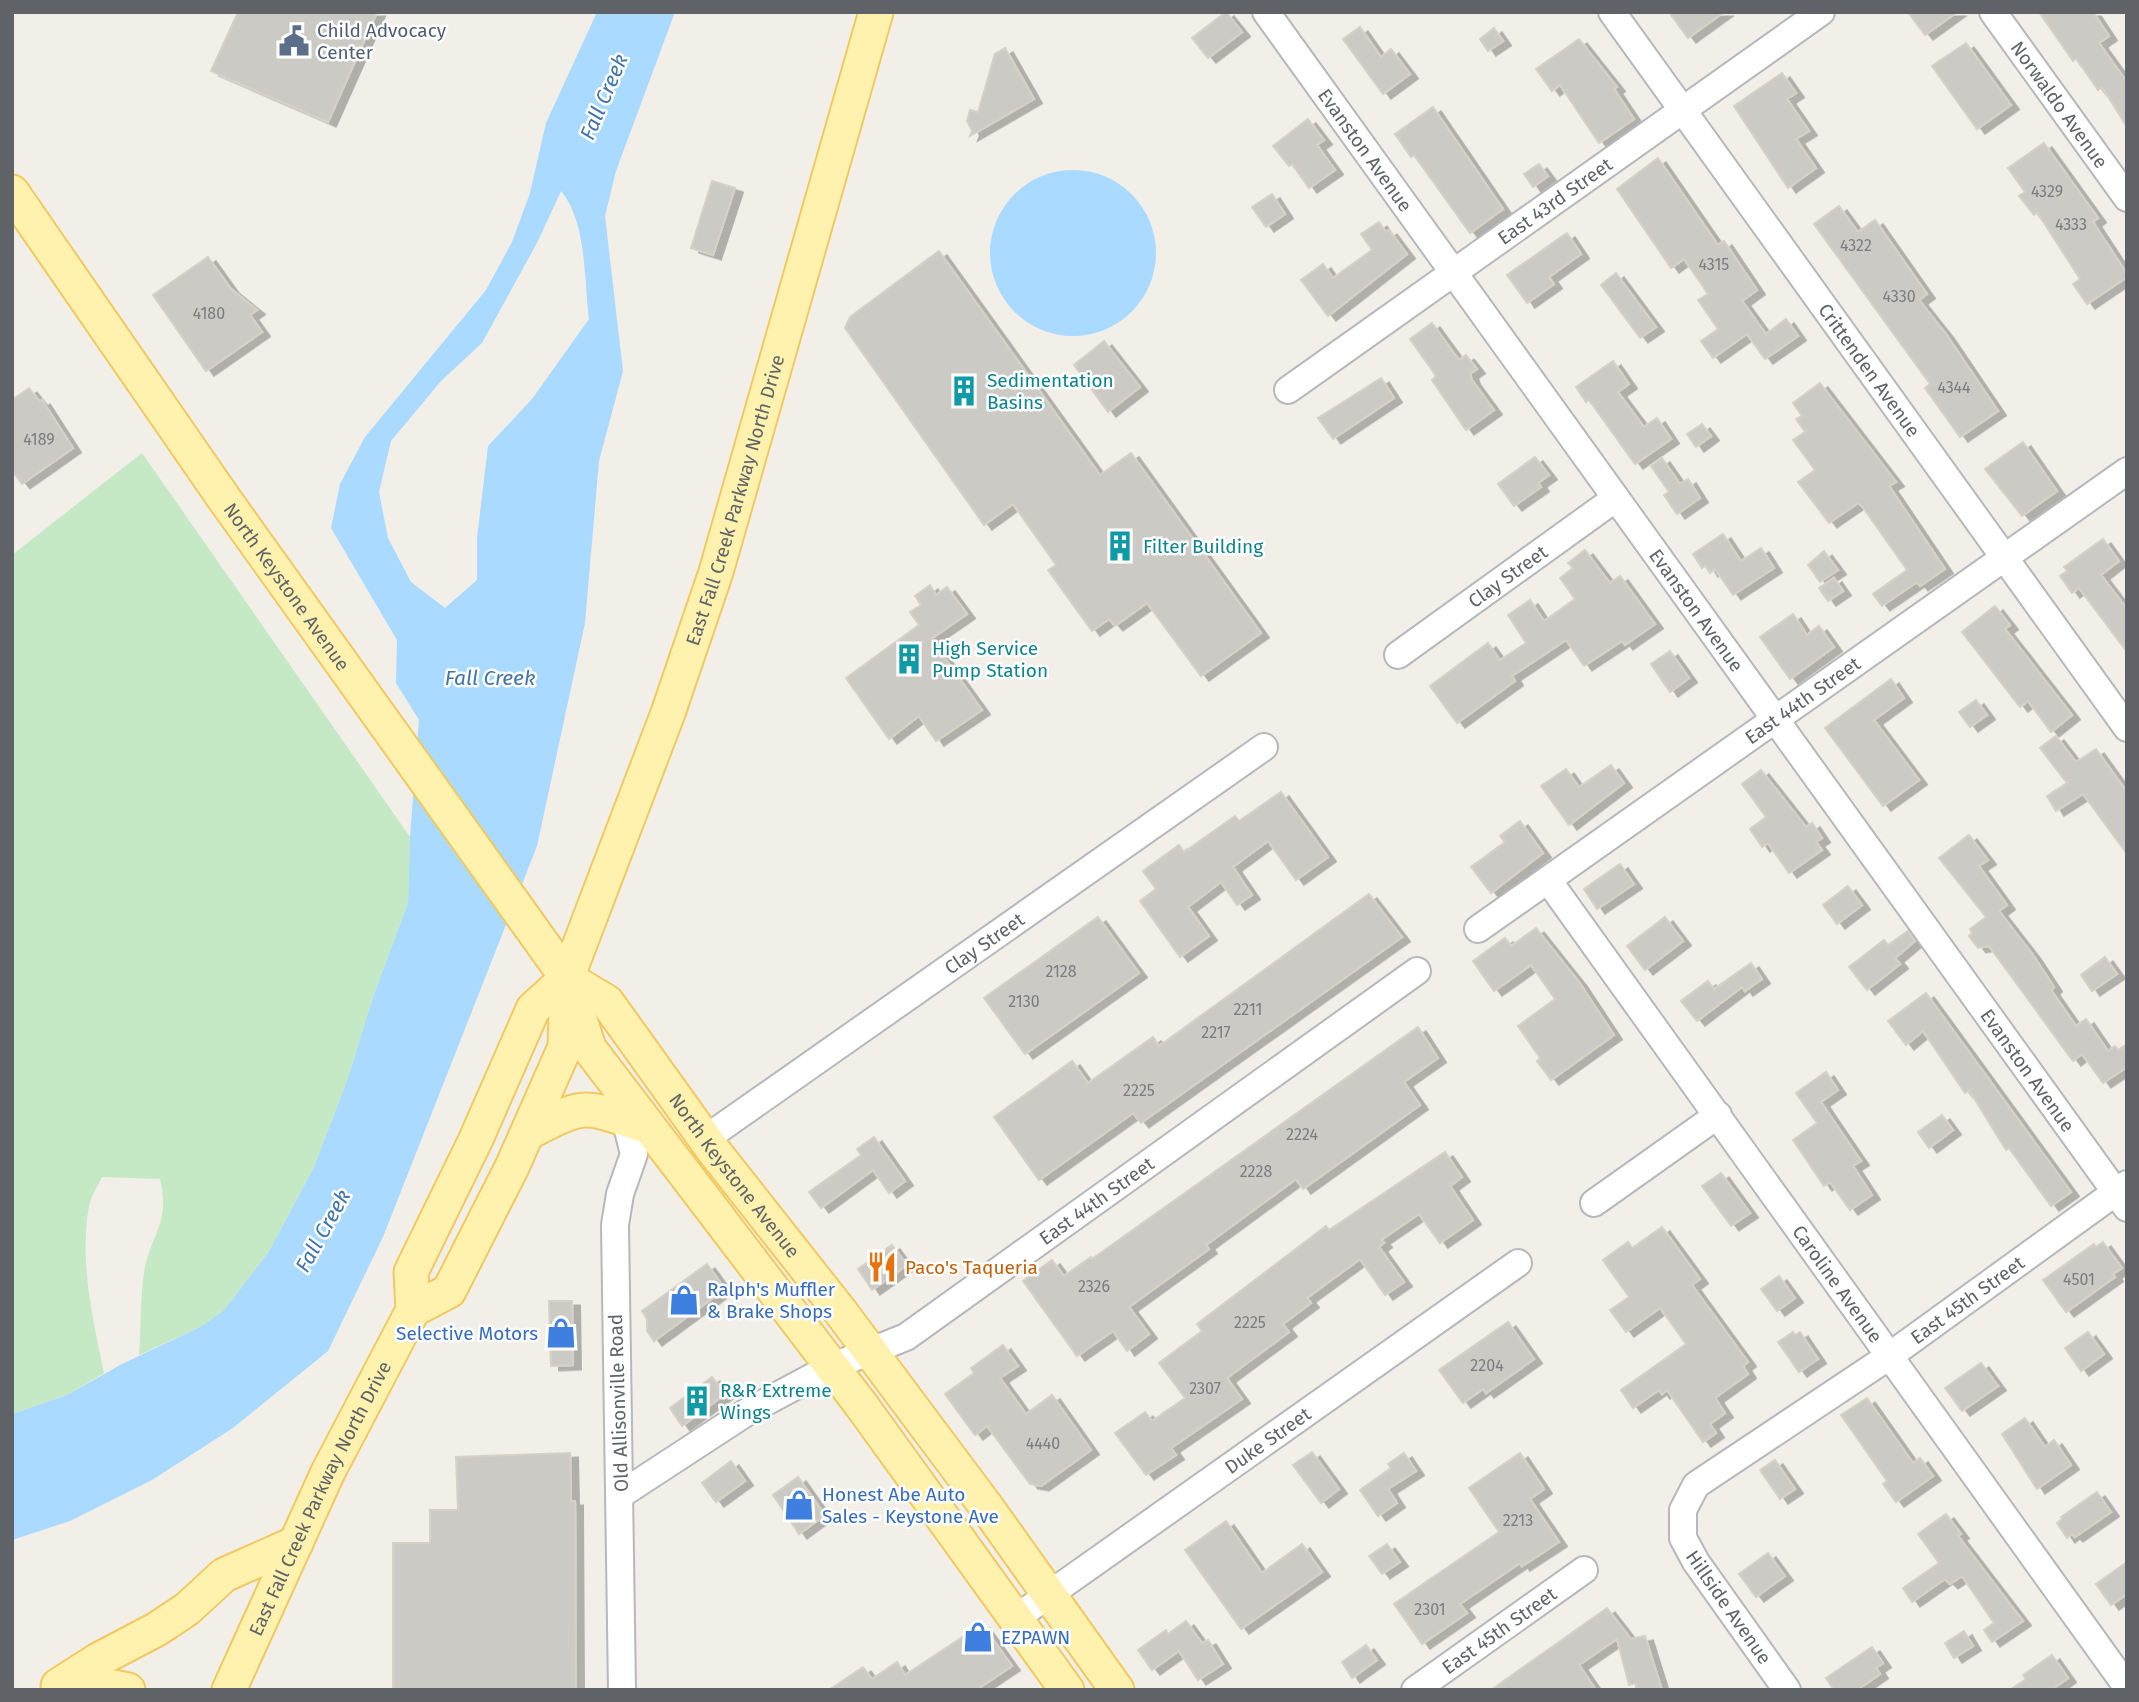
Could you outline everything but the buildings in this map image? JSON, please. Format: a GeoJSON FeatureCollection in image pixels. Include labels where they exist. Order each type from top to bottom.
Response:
{"type":"FeatureCollection","features":[{"type":"Feature","properties":{"kind":"main road","name":"East Fall Creek Parkway North Drive"},"geometry":{"type":"LineString","coordinates":[[413,1310],[449,1291],[528,1133],[565,1047],[567,978],[668,713],[716,572],[876,12]]}},
{"type":"Feature","properties":{"kind":"main road","name":"North Keystone Avenue"},"geometry":{"type":"LineString","coordinates":[[12,192],[225,500],[567,978],[589,1048],[630,1112],[831,1367],[1068,1690]]}},
{"type":"Feature","properties":{"kind":"main road","name":"East Fall Creek Parkway North Drive"},"geometry":{"type":"LineString","coordinates":[[229,1690],[328,1472],[413,1310],[411,1272],[533,1009],[567,978]]}},
{"type":"Feature","properties":{"kind":"main road","name":"North Keystone Avenue"},"geometry":{"type":"LineString","coordinates":[[567,978],[607,1002],[705,1139],[871,1352],[1117,1690]]}},
{"type":"Feature","properties":{"kind":"main road"},"geometry":{"type":"LineString","coordinates":[[528,1133],[562,1114],[585,1109],[630,1112]]}},
{"type":"Feature","properties":{"kind":"main road"},"geometry":{"type":"LineString","coordinates":[[53,1688],[167,1623],[196,1602],[224,1574],[296,1544]]}},
{"type":"Feature","properties":{"kind":"main road"},"geometry":{"type":"LineString","coordinates":[[53,1688],[97,1684],[128,1690]]}},
{"type":"Feature","properties":{"kind":"street","name":"Evanston Avenue"},"geometry":{"type":"LineString","coordinates":[[1266,12],[1775,720],[2123,1195]]}},
{"type":"Feature","properties":{"kind":"street","name":"Crittenden Avenue"},"geometry":{"type":"LineString","coordinates":[[1612,12],[2127,728]]}},
{"type":"Feature","properties":{"kind":"street","name":"East 43rd Street"},"geometry":{"type":"LineString","coordinates":[[1288,390],[1821,12]]}},
{"type":"Feature","properties":{"kind":"street","name":"Norwaldo Avenue"},"geometry":{"type":"LineString","coordinates":[[1993,12],[2127,198]]}},
{"type":"Feature","properties":{"kind":"street","name":"East 44th Street"},"geometry":{"type":"LineString","coordinates":[[1478,929],[2127,471]]}},
{"type":"Feature","properties":{"kind":"street","name":"Clay Street"},"geometry":{"type":"LineString","coordinates":[[1398,655],[1616,498]]}},
{"type":"Feature","properties":{"kind":"street","name":"Clay Street"},"geometry":{"type":"LineString","coordinates":[[705,1139],[1264,747]]}},
{"type":"Feature","properties":{"kind":"street","name":"Caroline Avenue"},"geometry":{"type":"LineString","coordinates":[[1548,880],[2127,1687]]}},
{"type":"Feature","properties":{"kind":"street","name":"East 44th Street"},"geometry":{"type":"LineString","coordinates":[[620,1496],[747,1412],[831,1367],[906,1337],[1417,971]]}},
{"type":"Feature","properties":{"kind":"street","name":"Old Allisonville Road"},"geometry":{"type":"LineString","coordinates":[[622,1690],[615,1225],[620,1194],[634,1154],[630,1112]]}},
{"type":"Feature","properties":{"kind":"street"},"geometry":{"type":"LineString","coordinates":[[1594,1203],[1718,1115]]}},
{"type":"Feature","properties":{"kind":"street","name":"East 45th Street"},"geometry":{"type":"LineString","coordinates":[[1681,1520],[1690,1493],[1704,1478],[1888,1357],[2123,1195]]}},
{"type":"Feature","properties":{"kind":"street","name":"Duke Street"},"geometry":{"type":"LineString","coordinates":[[1016,1618],[1518,1263]]}},
{"type":"Feature","properties":{"kind":"street","name":"Hillside Avenue"},"geometry":{"type":"LineString","coordinates":[[1681,1520],[1683,1538],[1696,1562],[1787,1690]]}},
{"type":"Feature","properties":{"kind":"street","name":"East 45th Street"},"geometry":{"type":"LineString","coordinates":[[1415,1690],[1584,1570]]}},
{"type":"Feature","properties":{"kind":"green space"},"geometry":{"type":"Polygon","coordinates":[[[142,453],[410,837],[408,903],[373,997],[347,1081],[313,1169],[268,1253],[224,1310],[202,1326],[139,1355],[144,1273],[163,1207],[160,1179],[102,1177],[89,1206],[86,1269],[104,1373],[67,1395],[12,1414],[12,555],[142,453]]]}},
{"type":"Feature","properties":{"kind":"water","name":"Fall Creek"},"geometry":{"type":"Polygon","coordinates":[[[597,12],[675,12],[616,171],[605,216],[623,371],[599,461],[585,623],[537,846],[383,1237],[328,1351],[233,1428],[152,1480],[70,1521],[12,1540],[12,1414],[67,1395],[122,1364],[202,1326],[224,1310],[268,1253],[313,1169],[347,1081],[373,997],[408,903],[419,720],[396,683],[397,640],[331,528],[340,484],[365,437],[486,290],[512,242],[530,193],[546,123],[597,12]],[[561,191],[538,241],[482,343],[441,381],[391,441],[379,492],[388,538],[411,582],[445,608],[477,580],[477,538],[488,446],[532,399],[589,319],[580,235],[569,204],[561,191]]]}},
{"type":"Feature","properties":{"kind":"water"},"geometry":{"type":"Polygon","coordinates":[[[1073,170],[1105,176],[1132,194],[1150,221],[1156,253],[1150,285],[1132,312],[1105,330],[1073,336],[1041,330],[1014,312],[996,285],[990,253],[996,221],[1014,194],[1041,176],[1073,170]]]}},
{"type":"Feature","properties":{"kind":"place","name":"Child Advocacy Center"},"geometry":{"type":"Point","coordinates":[294,41]}},
{"type":"Feature","properties":{"kind":"place","name":"Sedimentation Basins"},"geometry":{"type":"Point","coordinates":[964,391]}},
{"type":"Feature","properties":{"kind":"place","name":"Filter Building"},"geometry":{"type":"Point","coordinates":[1120,546]}},
{"type":"Feature","properties":{"kind":"place","name":"High Service Pump Station"},"geometry":{"type":"Point","coordinates":[909,659]}},
{"type":"Feature","properties":{"kind":"place","name":"Paco's Taqueria"},"geometry":{"type":"Point","coordinates":[882,1267]}},
{"type":"Feature","properties":{"kind":"place","name":"Ralph's Muffler & Brake Shops"},"geometry":{"type":"Point","coordinates":[684,1300]}},
{"type":"Feature","properties":{"kind":"place","name":"Selective Motors"},"geometry":{"type":"Point","coordinates":[561,1333]}},
{"type":"Feature","properties":{"kind":"place","name":"R&R Extreme Wings"},"geometry":{"type":"Point","coordinates":[697,1401]}},
{"type":"Feature","properties":{"kind":"place","name":"Honest Abe Auto Sales - Keystone Ave"},"geometry":{"type":"Point","coordinates":[799,1505]}},
{"type":"Feature","properties":{"kind":"place","name":"EZPAWN"},"geometry":{"type":"Point","coordinates":[978,1637]}}]}
